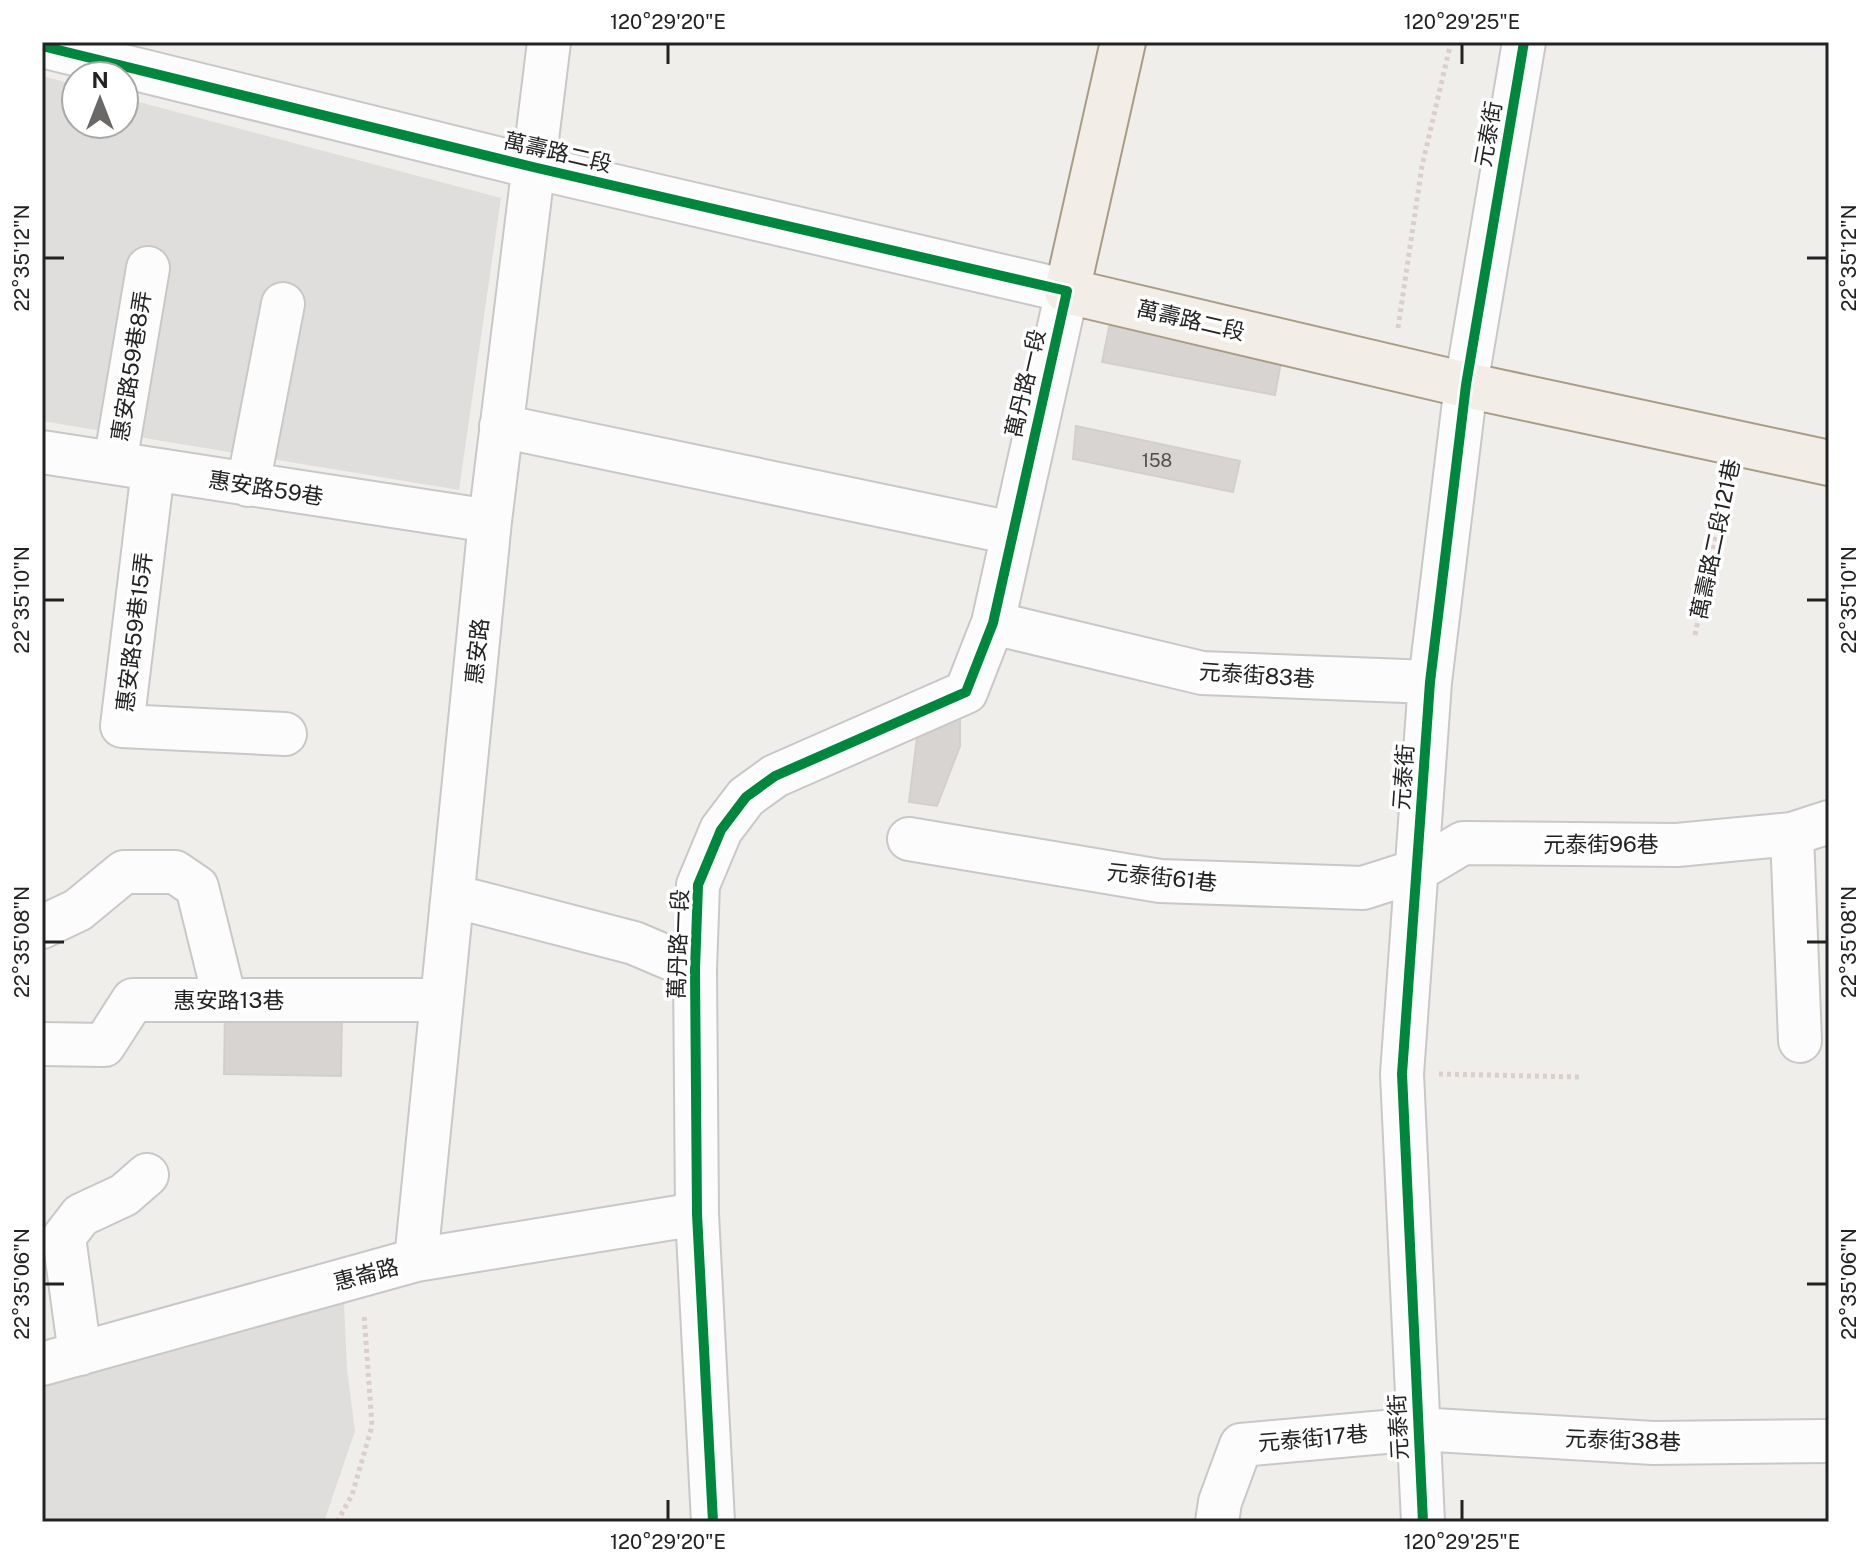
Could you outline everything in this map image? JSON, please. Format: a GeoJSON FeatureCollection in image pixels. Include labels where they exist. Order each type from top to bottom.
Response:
{"type":"FeatureCollection","features":[{"type":"Feature","properties":{"kind":"main road","name":"萬丹路一段"},"geometry":{"type":"LineString","coordinates":[[1067,291],[1123,42]]}},
{"type":"Feature","properties":{"kind":"main road","name":"萬壽路二段"},"geometry":{"type":"LineString","coordinates":[[1067,291],[1466,385],[1829,463]]}},
{"type":"Feature","properties":{"kind":"street","name":"惠安路"},"geometry":{"type":"LineString","coordinates":[[416,1260],[490,521],[549,42]]}},
{"type":"Feature","properties":{"kind":"street","name":"元泰街"},"geometry":{"type":"LineString","coordinates":[[1423,1522],[1402,1074],[1430,682],[1466,385],[1524,42]]}},
{"type":"Feature","properties":{"kind":"street","name":"萬壽路二段"},"geometry":{"type":"LineString","coordinates":[[42,46],[533,167],[1067,291]]}},
{"type":"Feature","properties":{"kind":"street","name":"惠安路59巷8弄"},"geometry":{"type":"LineString","coordinates":[[134,467],[148,268]]}},
{"type":"Feature","properties":{"kind":"street","name":"萬丹路一段"},"geometry":{"type":"LineString","coordinates":[[713,1522],[697,1214],[695,969],[698,885],[721,830],[746,797],[775,776],[966,692],[993,623],[1067,291]]}},
{"type":"Feature","properties":{"kind":"street"},"geometry":{"type":"LineString","coordinates":[[248,485],[283,304]]}},
{"type":"Feature","properties":{"kind":"street"},"geometry":{"type":"LineString","coordinates":[[501,426],[1012,533]]}},
{"type":"Feature","properties":{"kind":"street","name":"惠安路59巷"},"geometry":{"type":"LineString","coordinates":[[42,452],[490,521]]}},
{"type":"Feature","properties":{"kind":"street","name":"惠安路59巷15弄"},"geometry":{"type":"LineString","coordinates":[[134,467],[122,726],[285,734]]}},
{"type":"Feature","properties":{"kind":"street","name":"元泰街83巷"},"geometry":{"type":"LineString","coordinates":[[993,623],[1202,673],[1430,682]]}},
{"type":"Feature","properties":{"kind":"street","name":"元泰街96巷"},"geometry":{"type":"LineString","coordinates":[[1416,871],[1463,843],[1677,845],[1811,828],[1800,1041]]}},
{"type":"Feature","properties":{"kind":"street","name":"元泰街61巷"},"geometry":{"type":"LineString","coordinates":[[909,839],[1160,881],[1363,888],[1416,871]]}},
{"type":"Feature","properties":{"kind":"street"},"geometry":{"type":"LineString","coordinates":[[42,927],[78,910],[124,872],[175,872],[197,887],[225,1000]]}},
{"type":"Feature","properties":{"kind":"street"},"geometry":{"type":"LineString","coordinates":[[453,896],[634,943],[695,969]]}},
{"type":"Feature","properties":{"kind":"street","name":"惠安路13巷"},"geometry":{"type":"LineString","coordinates":[[42,1044],[104,1045],[133,1000],[441,1000]]}},
{"type":"Feature","properties":{"kind":"street"},"geometry":{"type":"LineString","coordinates":[[61,1359],[64,1237],[81,1215],[124,1195],[147,1175]]}},
{"type":"Feature","properties":{"kind":"street","name":"惠崙路"},"geometry":{"type":"LineString","coordinates":[[61,1359],[416,1260],[697,1214]]}},
{"type":"Feature","properties":{"kind":"street","name":"元泰街38巷"},"geometry":{"type":"LineString","coordinates":[[1418,1429],[1653,1443],[1829,1441]]}},
{"type":"Feature","properties":{"kind":"street","name":"元泰街17巷"},"geometry":{"type":"LineString","coordinates":[[1217,1522],[1220,1502],[1241,1445],[1418,1429]]}},
{"type":"Feature","properties":{"kind":"path"},"geometry":{"type":"LineString","coordinates":[[1393,368],[1422,166],[1451,42]]}},
{"type":"Feature","properties":{"kind":"path"},"geometry":{"type":"LineString","coordinates":[[1402,1074],[1579,1077]]}},
{"type":"Feature","properties":{"kind":"path"},"geometry":{"type":"LineString","coordinates":[[337,1522],[352,1495],[372,1426],[367,1328],[358,1276]]}},
{"type":"Feature","properties":{"kind":"shaded area"},"geometry":{"type":"Polygon","coordinates":[[[42,76],[60,81],[60,140],[140,140],[140,102],[501,198],[459,490],[42,421],[42,76]]]}},
{"type":"Feature","properties":{"kind":"shaded area"},"geometry":{"type":"Polygon","coordinates":[[[344,1303],[347,1369],[355,1431],[324,1522],[42,1522],[42,1383],[344,1303]]]}},
{"type":"Feature","properties":{"kind":"building"},"geometry":{"type":"Polygon","coordinates":[[[1111,318],[1283,351],[1275,395],[1102,362],[1111,318]]]}},
{"type":"Feature","properties":{"kind":"building"},"geometry":{"type":"Polygon","coordinates":[[[1076,426],[1240,461],[1233,492],[1073,459],[1076,426]]]}},
{"type":"Feature","properties":{"kind":"building"},"geometry":{"type":"Polygon","coordinates":[[[960,704],[960,746],[937,806],[909,802],[919,721],[960,704]]]}},
{"type":"Feature","properties":{"kind":"building"},"geometry":{"type":"Polygon","coordinates":[[[225,1010],[342,1012],[341,1076],[224,1074],[225,1010]]]}},
{"type":"Feature","properties":{"kind":"cycle path"},"geometry":{"type":"LineString","coordinates":[[1423,1522],[1402,1074],[1430,682],[1466,385],[1524,42]]}},
{"type":"Feature","properties":{"kind":"cycle path"},"geometry":{"type":"LineString","coordinates":[[42,46],[533,167],[1067,291],[993,623],[966,692],[775,776],[746,797],[721,830],[698,885],[695,969],[697,1214],[713,1522]]}}]}
